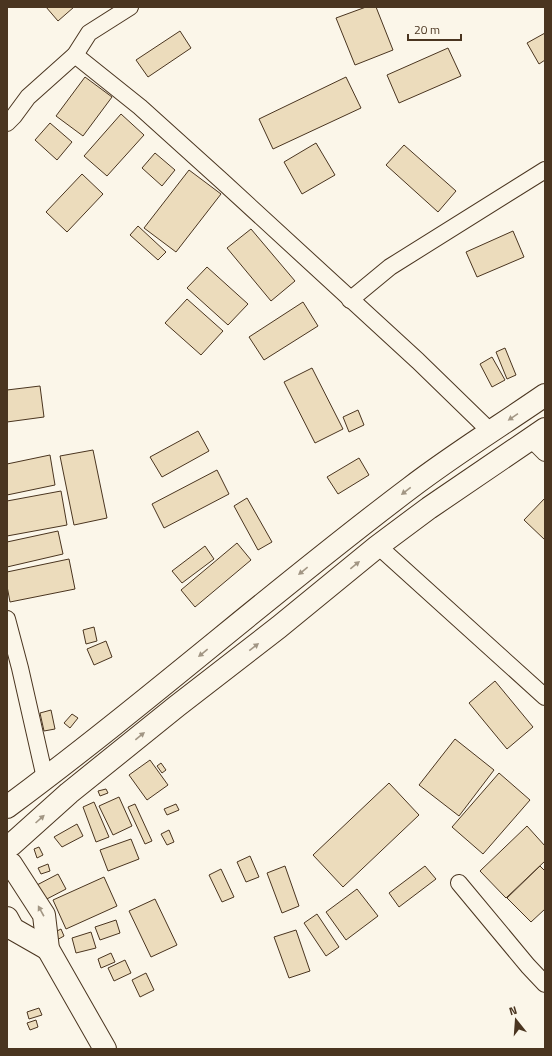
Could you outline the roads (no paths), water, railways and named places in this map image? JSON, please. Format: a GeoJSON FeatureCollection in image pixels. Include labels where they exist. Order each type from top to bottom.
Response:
{"type":"FeatureCollection","features":[{"type":"Feature","properties":{"kind":"main road"},"geometry":{"type":"LineString","coordinates":[[7,807],[152,695],[330,549],[412,486],[545,396]]}},
{"type":"Feature","properties":{"kind":"main road"},"geometry":{"type":"LineString","coordinates":[[105,1049],[48,949],[44,914],[9,855],[75,788],[176,706],[279,628],[378,546],[429,508],[540,440]]}},
{"type":"Feature","properties":{"kind":"main road"},"geometry":{"type":"LineString","coordinates":[[7,918],[13,929],[48,949]]}},
{"type":"Feature","properties":{"kind":"street"},"geometry":{"type":"LineString","coordinates":[[9,116],[75,54],[89,33],[130,7]]}},
{"type":"Feature","properties":{"kind":"street"},"geometry":{"type":"LineString","coordinates":[[75,54],[140,107],[418,361],[491,432]]}},
{"type":"Feature","properties":{"kind":"street"},"geometry":{"type":"LineString","coordinates":[[350,300],[390,267],[545,170]]}},
{"type":"Feature","properties":{"kind":"street"},"geometry":{"type":"LineString","coordinates":[[378,546],[545,697]]}},
{"type":"Feature","properties":{"kind":"street"},"geometry":{"type":"LineString","coordinates":[[7,619],[20,668],[45,778]]}},
{"type":"Feature","properties":{"kind":"street"},"geometry":{"type":"LineString","coordinates":[[459,883],[528,966],[545,984]]}}]}
